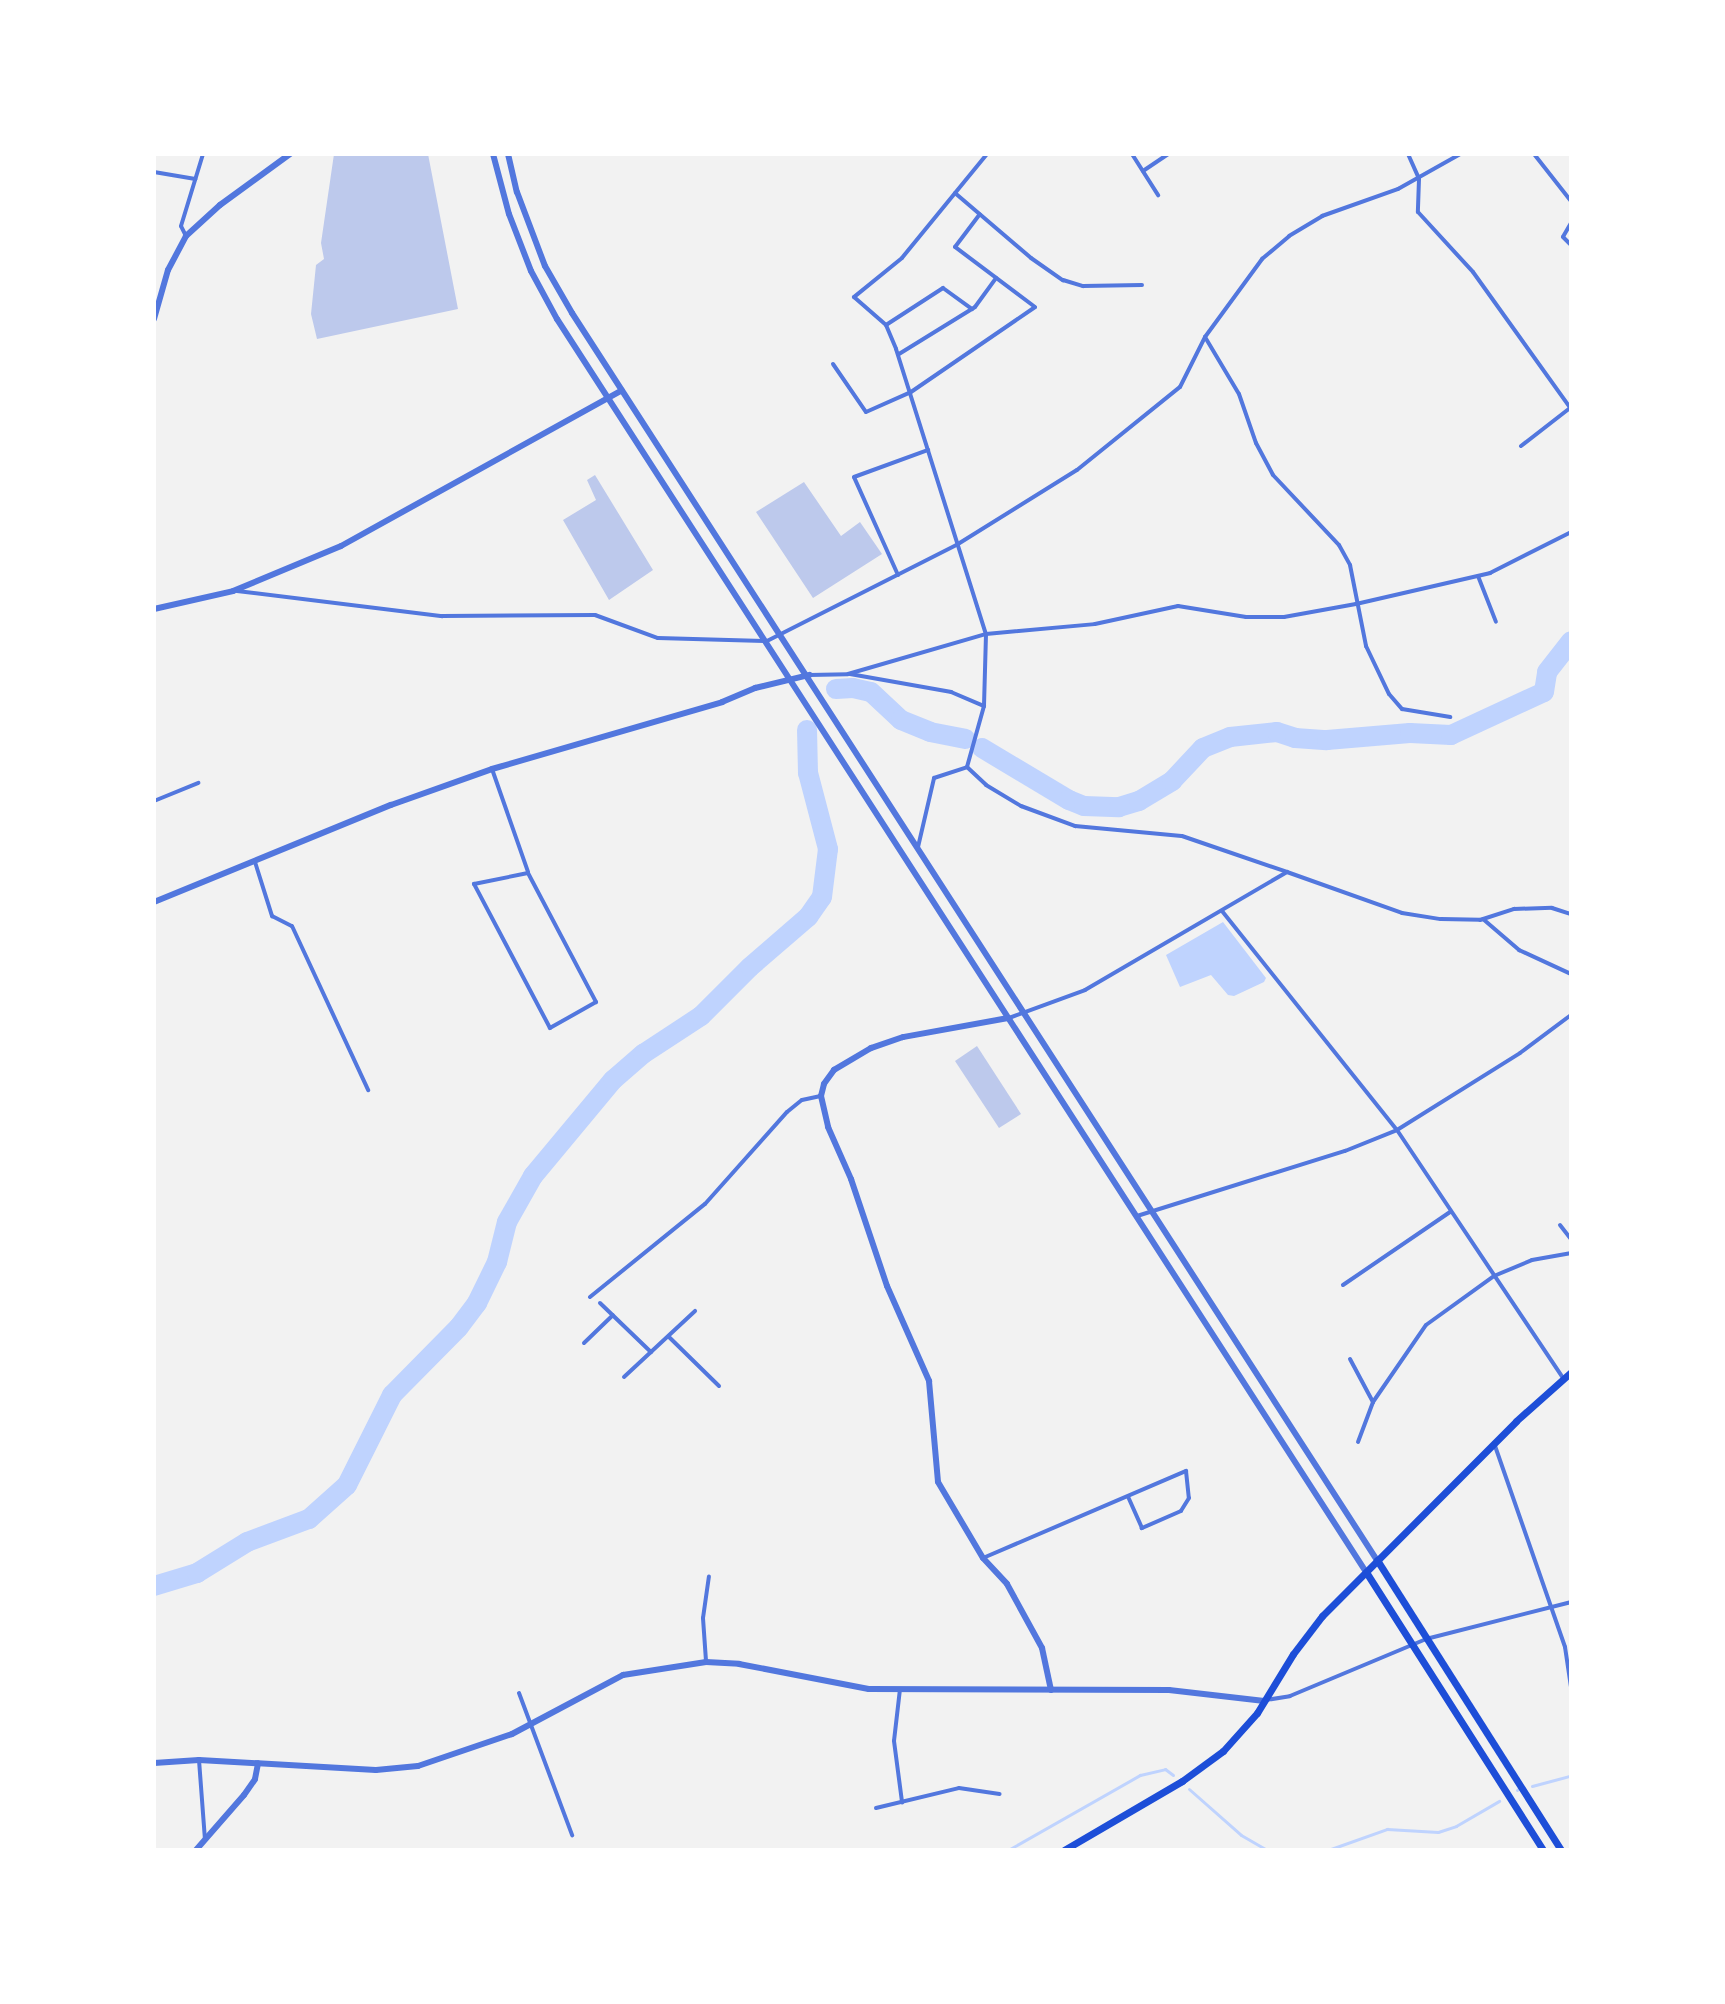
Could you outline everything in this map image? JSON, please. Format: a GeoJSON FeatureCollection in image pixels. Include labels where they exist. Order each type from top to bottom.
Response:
{"type":"FeatureCollection","features":[{"type":"Feature","properties":{"kind":"highway"},"geometry":{"type":"LineString","coordinates":[[1064,1850],[1207,1765],[1241,1733],[1307,1634],[1494,1443],[1571,1372]]}},
{"type":"Feature","properties":{"kind":"highway"},"geometry":{"type":"LineString","coordinates":[[1377,1560],[1561,1850]]}},
{"type":"Feature","properties":{"kind":"highway"},"geometry":{"type":"LineString","coordinates":[[1366,1572],[1543,1850]]}},
{"type":"Feature","properties":{"kind":"street"},"geometry":{"type":"LineString","coordinates":[[186,236],[181,226],[203,154]]}},
{"type":"Feature","properties":{"kind":"street"},"geometry":{"type":"LineString","coordinates":[[273,154],[280,161]]}},
{"type":"Feature","properties":{"kind":"street"},"geometry":{"type":"LineString","coordinates":[[154,319],[168,270],[186,236],[220,205],[290,154]]}},
{"type":"Feature","properties":{"kind":"street"},"geometry":{"type":"LineString","coordinates":[[493,154],[509,214],[531,271],[557,319],[1366,1572]]}},
{"type":"Feature","properties":{"kind":"street"},"geometry":{"type":"LineString","coordinates":[[508,154],[517,192],[545,266],[1377,1560]]}},
{"type":"Feature","properties":{"kind":"street"},"geometry":{"type":"LineString","coordinates":[[967,767],[984,706],[986,634],[898,354],[886,325],[854,297],[902,258],[987,154]]}},
{"type":"Feature","properties":{"kind":"street"},"geometry":{"type":"LineString","coordinates":[[1132,154],[1158,195]]}},
{"type":"Feature","properties":{"kind":"street"},"geometry":{"type":"LineString","coordinates":[[1143,171],[1168,154]]}},
{"type":"Feature","properties":{"kind":"street"},"geometry":{"type":"LineString","coordinates":[[1408,154],[1419,179],[1418,212],[1473,272],[1571,409],[1521,446]]}},
{"type":"Feature","properties":{"kind":"street"},"geometry":{"type":"LineString","coordinates":[[233,591],[442,616],[595,615],[658,638],[767,641],[958,544],[1077,470],[1180,387],[1205,337],[1262,259],[1289,236],[1322,216],[1419,179],[1460,154]]}},
{"type":"Feature","properties":{"kind":"street"},"geometry":{"type":"LineString","coordinates":[[1534,154],[1571,201]]}},
{"type":"Feature","properties":{"kind":"street"},"geometry":{"type":"LineString","coordinates":[[154,181],[155,172],[195,179]]}},
{"type":"Feature","properties":{"kind":"street"},"geometry":{"type":"LineString","coordinates":[[955,193],[1063,280],[1083,286],[1142,285]]}},
{"type":"Feature","properties":{"kind":"street"},"geometry":{"type":"LineString","coordinates":[[833,364],[866,412],[911,392],[1035,307],[955,247],[980,214]]}},
{"type":"Feature","properties":{"kind":"street"},"geometry":{"type":"LineString","coordinates":[[1571,223],[1563,237],[1571,245]]}},
{"type":"Feature","properties":{"kind":"street"},"geometry":{"type":"LineString","coordinates":[[898,354],[972,309],[996,278]]}},
{"type":"Feature","properties":{"kind":"street"},"geometry":{"type":"LineString","coordinates":[[886,325],[943,288],[972,309]]}},
{"type":"Feature","properties":{"kind":"street"},"geometry":{"type":"LineString","coordinates":[[1205,337],[1239,394],[1256,443],[1273,475],[1339,545],[1350,565],[1366,646],[1389,694],[1402,709],[1450,717]]}},
{"type":"Feature","properties":{"kind":"street"},"geometry":{"type":"LineString","coordinates":[[154,609],[233,591],[341,546],[496,463],[622,390]]}},
{"type":"Feature","properties":{"kind":"street"},"geometry":{"type":"LineString","coordinates":[[898,576],[854,477],[928,450]]}},
{"type":"Feature","properties":{"kind":"street"},"geometry":{"type":"LineString","coordinates":[[848,674],[986,634],[1080,627],[1178,606],[1246,617],[1284,617],[1356,604],[1478,576],[1571,532]]}},
{"type":"Feature","properties":{"kind":"street"},"geometry":{"type":"LineString","coordinates":[[1478,576],[1496,622]]}},
{"type":"Feature","properties":{"kind":"street"},"geometry":{"type":"LineString","coordinates":[[154,902],[391,805],[492,769],[722,702],[790,678],[848,674],[951,692],[984,706]]}},
{"type":"Feature","properties":{"kind":"street"},"geometry":{"type":"LineString","coordinates":[[918,847],[934,778],[967,767]]}},
{"type":"Feature","properties":{"kind":"street"},"geometry":{"type":"LineString","coordinates":[[967,767],[986,785],[1021,806],[1075,826],[1182,836],[1402,913],[1441,919],[1483,919],[1514,909],[1552,908],[1571,914]]}},
{"type":"Feature","properties":{"kind":"street"},"geometry":{"type":"LineString","coordinates":[[492,769],[528,873],[596,1002],[550,1028],[474,884],[528,873]]}},
{"type":"Feature","properties":{"kind":"street"},"geometry":{"type":"LineString","coordinates":[[154,801],[198,783]]}},
{"type":"Feature","properties":{"kind":"street"},"geometry":{"type":"LineString","coordinates":[[255,862],[272,916],[292,926],[368,1090]]}},
{"type":"Feature","properties":{"kind":"street"},"geometry":{"type":"LineString","coordinates":[[1051,1690],[1042,1648],[1007,1584],[983,1558],[938,1482],[929,1381],[887,1286],[851,1179],[828,1127],[821,1096],[824,1084],[834,1070],[871,1048],[903,1037],[1025,1014],[1085,990],[1287,872]]}},
{"type":"Feature","properties":{"kind":"street"},"geometry":{"type":"LineString","coordinates":[[1222,911],[1397,1130],[1563,1378]]}},
{"type":"Feature","properties":{"kind":"street"},"geometry":{"type":"LineString","coordinates":[[1483,919],[1519,950],[1571,974]]}},
{"type":"Feature","properties":{"kind":"street"},"geometry":{"type":"LineString","coordinates":[[1137,1216],[1345,1151],[1397,1130],[1520,1053],[1571,1015]]}},
{"type":"Feature","properties":{"kind":"street"},"geometry":{"type":"LineString","coordinates":[[590,1297],[705,1204],[787,1112],[802,1100],[821,1096]]}},
{"type":"Feature","properties":{"kind":"street"},"geometry":{"type":"LineString","coordinates":[[1343,1285],[1451,1212]]}},
{"type":"Feature","properties":{"kind":"street"},"geometry":{"type":"LineString","coordinates":[[1560,1225],[1571,1239]]}},
{"type":"Feature","properties":{"kind":"street"},"geometry":{"type":"LineString","coordinates":[[1358,1442],[1373,1402],[1426,1325],[1494,1276],[1532,1260],[1571,1253]]}},
{"type":"Feature","properties":{"kind":"street"},"geometry":{"type":"LineString","coordinates":[[600,1303],[651,1352]]}},
{"type":"Feature","properties":{"kind":"street"},"geometry":{"type":"LineString","coordinates":[[624,1377],[695,1311]]}},
{"type":"Feature","properties":{"kind":"street"},"geometry":{"type":"LineString","coordinates":[[584,1343],[613,1315]]}},
{"type":"Feature","properties":{"kind":"street"},"geometry":{"type":"LineString","coordinates":[[669,1336],[719,1386]]}},
{"type":"Feature","properties":{"kind":"street"},"geometry":{"type":"LineString","coordinates":[[1350,1359],[1373,1402]]}},
{"type":"Feature","properties":{"kind":"street"},"geometry":{"type":"LineString","coordinates":[[1494,1443],[1565,1647],[1571,1687]]}},
{"type":"Feature","properties":{"kind":"street"},"geometry":{"type":"LineString","coordinates":[[983,1558],[1186,1471],[1189,1498],[1181,1511],[1142,1528],[1128,1497]]}},
{"type":"Feature","properties":{"kind":"street"},"geometry":{"type":"LineString","coordinates":[[706,1662],[703,1618],[709,1576]]}},
{"type":"Feature","properties":{"kind":"street"},"geometry":{"type":"LineString","coordinates":[[154,1763],[199,1760],[376,1770],[418,1766],[512,1734],[623,1675],[706,1662],[739,1664],[855,1687],[1169,1690],[1264,1701],[1290,1696],[1426,1639],[1571,1602]]}},
{"type":"Feature","properties":{"kind":"street"},"geometry":{"type":"LineString","coordinates":[[900,1689],[894,1741],[902,1802]]}},
{"type":"Feature","properties":{"kind":"street"},"geometry":{"type":"LineString","coordinates":[[519,1693],[572,1835]]}},
{"type":"Feature","properties":{"kind":"street"},"geometry":{"type":"LineString","coordinates":[[199,1760],[205,1839]]}},
{"type":"Feature","properties":{"kind":"street"},"geometry":{"type":"LineString","coordinates":[[196,1850],[244,1795],[255,1779],[258,1763]]}},
{"type":"Feature","properties":{"kind":"street"},"geometry":{"type":"LineString","coordinates":[[876,1808],[959,1788],[1000,1794]]}},
{"type":"Feature","properties":{"kind":"water"},"geometry":{"type":"Polygon","coordinates":[[[1223,922],[1266,978],[1264,982],[1234,996],[1228,995],[1211,975],[1180,987],[1166,955],[1223,922]]]}},
{"type":"Feature","properties":{"kind":"building"},"geometry":{"type":"Polygon","coordinates":[[[334,154],[428,154],[458,309],[317,339],[311,314],[316,265],[324,259],[321,243],[334,154]]]}},
{"type":"Feature","properties":{"kind":"building"},"geometry":{"type":"Polygon","coordinates":[[[595,475],[653,570],[609,600],[563,520],[596,500],[587,480],[595,475]]]}},
{"type":"Feature","properties":{"kind":"building"},"geometry":{"type":"Polygon","coordinates":[[[804,482],[841,536],[860,522],[882,554],[813,598],[756,512],[804,482]]]}},
{"type":"Feature","properties":{"kind":"building"},"geometry":{"type":"Polygon","coordinates":[[[977,1046],[1021,1114],[999,1128],[955,1061],[977,1046]]]}},
{"type":"Feature","properties":{"kind":"waterway"},"geometry":{"type":"LineString","coordinates":[[982,748],[1069,800],[1084,806],[1119,807],[1139,801],[1172,781],[1203,748],[1230,737],[1277,732],[1295,738],[1327,740],[1410,733],[1451,735],[1544,692],[1547,672],[1571,641]]}},
{"type":"Feature","properties":{"kind":"waterway"},"geometry":{"type":"LineString","coordinates":[[836,689],[853,688],[871,692],[901,720],[930,732],[965,739]]}},
{"type":"Feature","properties":{"kind":"waterway"},"geometry":{"type":"LineString","coordinates":[[154,1586],[197,1573],[247,1542],[309,1519],[347,1485],[392,1395],[459,1327],[477,1303],[497,1262],[507,1222],[533,1176],[613,1080],[643,1054],[701,1016],[750,967],[808,917],[822,897],[828,849],[808,773],[807,730]]}},
{"type":"Feature","properties":{"kind":"waterway"},"geometry":{"type":"LineString","coordinates":[[1008,1850],[1140,1775],[1165,1769],[1173,1775]]}},
{"type":"Feature","properties":{"kind":"waterway"},"geometry":{"type":"LineString","coordinates":[[1532,1786],[1570,1776]]}},
{"type":"Feature","properties":{"kind":"waterway"},"geometry":{"type":"LineString","coordinates":[[1189,1789],[1241,1835],[1267,1850]]}},
{"type":"Feature","properties":{"kind":"waterway"},"geometry":{"type":"LineString","coordinates":[[1328,1850],[1387,1829],[1438,1832],[1456,1826],[1499,1801]]}}]}
